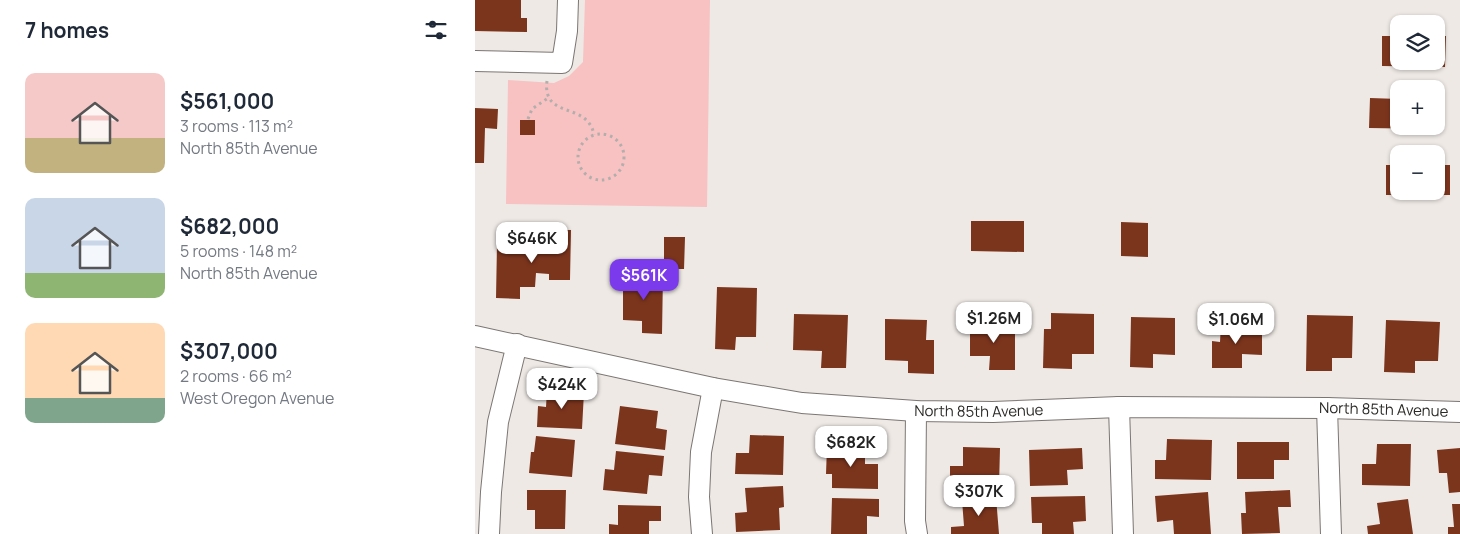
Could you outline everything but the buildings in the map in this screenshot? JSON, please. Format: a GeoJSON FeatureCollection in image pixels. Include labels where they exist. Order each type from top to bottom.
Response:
{"type":"FeatureCollection","features":[{"type":"Feature","properties":{"kind":"street"},"geometry":{"type":"LineString","coordinates":[[475,61],[555,63],[567,31],[568,0]]}},
{"type":"Feature","properties":{"kind":"street","name":"North 85th Avenue"},"geometry":{"type":"LineString","coordinates":[[475,336],[713,388],[802,403],[916,411],[993,412],[1119,407],[1327,408],[1460,412]]}},
{"type":"Feature","properties":{"kind":"street"},"geometry":{"type":"LineString","coordinates":[[489,534],[498,422],[517,344]]}},
{"type":"Feature","properties":{"kind":"street"},"geometry":{"type":"LineString","coordinates":[[702,534],[699,497],[701,452],[713,388]]}},
{"type":"Feature","properties":{"kind":"street"},"geometry":{"type":"LineString","coordinates":[[1119,407],[1123,534]]}},
{"type":"Feature","properties":{"kind":"street"},"geometry":{"type":"LineString","coordinates":[[1327,408],[1331,534]]}},
{"type":"Feature","properties":{"kind":"street"},"geometry":{"type":"LineString","coordinates":[[916,411],[915,521],[917,534]]}},
{"type":"Feature","properties":{"kind":"path"},"geometry":{"type":"LineString","coordinates":[[555,63],[546,91],[548,98],[559,107],[578,114],[585,119],[591,124],[593,135]]}},
{"type":"Feature","properties":{"kind":"path"},"geometry":{"type":"LineString","coordinates":[[528,119],[532,109],[548,98]]}},
{"type":"Feature","properties":{"kind":"path"},"geometry":{"type":"LineString","coordinates":[[593,135],[608,135],[619,143],[623,150],[622,165],[619,172],[605,180],[597,180],[590,177],[580,166],[579,150],[582,144],[593,135]]}},
{"type":"Feature","properties":{"kind":"shaded area"},"geometry":{"type":"Polygon","coordinates":[[[585,0],[710,0],[707,207],[506,204],[508,80],[554,83],[569,76],[583,62],[585,0]]]}}]}
